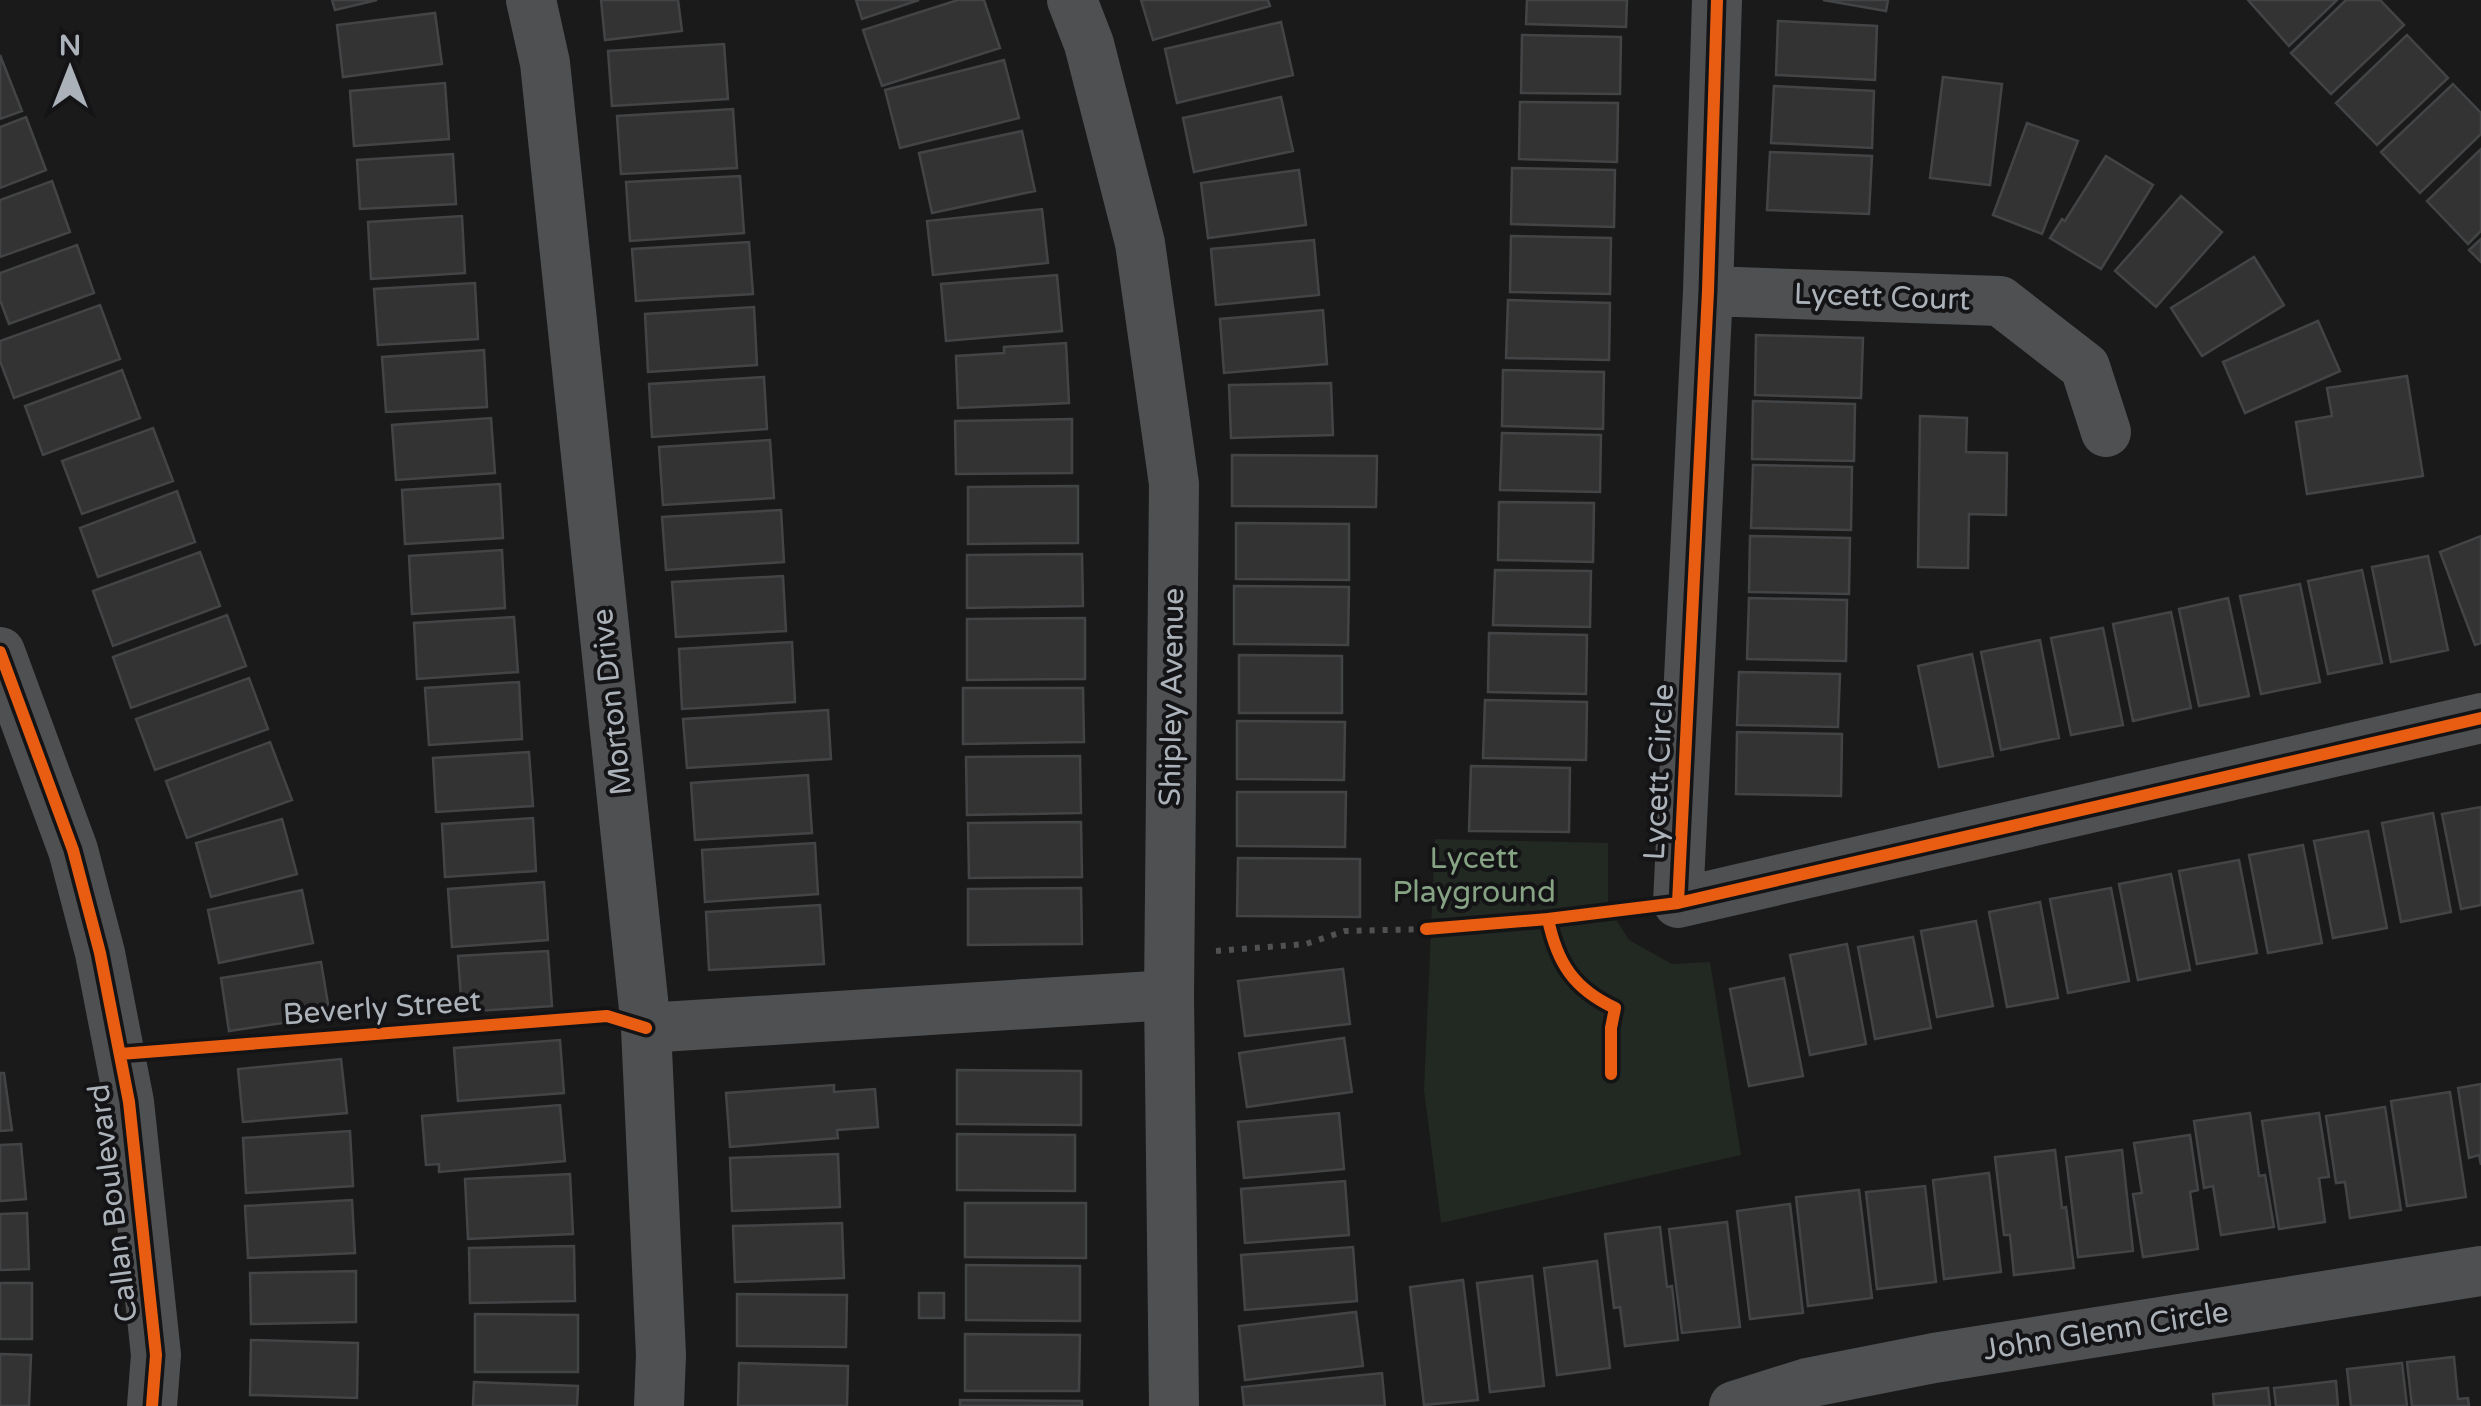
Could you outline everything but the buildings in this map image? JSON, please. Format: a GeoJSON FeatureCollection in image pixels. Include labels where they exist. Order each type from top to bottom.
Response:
{"type":"FeatureCollection","features":[{"type":"Feature","properties":{"kind":"street","name":"Morton Drive"},"geometry":{"type":"LineString","coordinates":[[531,0],[545,63],[646,1028],[660,1354],[658,1406]]}},
{"type":"Feature","properties":{"kind":"street","name":"Shipley Avenue"},"geometry":{"type":"LineString","coordinates":[[1072,0],[1089,44],[1140,243],[1174,484],[1169,975],[1174,1406]]}},
{"type":"Feature","properties":{"kind":"street","name":"Lycett Circle"},"geometry":{"type":"LineString","coordinates":[[1717,0],[1708,292],[1678,903],[2481,718]]}},
{"type":"Feature","properties":{"kind":"street","name":"Lycett Court"},"geometry":{"type":"LineString","coordinates":[[1708,292],[2000,301],[2085,367],[2106,432]]}},
{"type":"Feature","properties":{"kind":"street","name":"Callan Boulevard"},"geometry":{"type":"LineString","coordinates":[[0,652],[74,850],[100,952],[128,1102],[156,1354],[152,1406]]}},
{"type":"Feature","properties":{"kind":"street"},"geometry":{"type":"LineString","coordinates":[[646,1028],[1169,975]]}},
{"type":"Feature","properties":{"kind":"street","name":"John Glenn Circle"},"geometry":{"type":"LineString","coordinates":[[1734,1406],[1807,1383],[1934,1358],[2481,1270]]}},
{"type":"Feature","properties":{"kind":"path"},"geometry":{"type":"LineString","coordinates":[[1169,975],[1306,944],[1345,931],[1444,928]]}},
{"type":"Feature","properties":{"kind":"green space","name":"Lycett Playground"},"geometry":{"type":"Polygon","coordinates":[[[1435,839],[1608,843],[1608,907],[1629,940],[1672,964],[1710,962],[1741,1155],[1441,1223],[1424,1090],[1435,839]]]}},
{"type":"Feature","properties":{"kind":"cycle path"},"geometry":{"type":"LineString","coordinates":[[1717,0],[1708,291],[1678,903],[2481,718]]}},
{"type":"Feature","properties":{"kind":"cycle path"},"geometry":{"type":"LineString","coordinates":[[0,652],[73,850],[100,953],[129,1102],[156,1355],[152,1406]]}},
{"type":"Feature","properties":{"kind":"cycle path"},"geometry":{"type":"LineString","coordinates":[[1426,929],[1678,903]]}},
{"type":"Feature","properties":{"kind":"cycle path"},"geometry":{"type":"LineString","coordinates":[[1548,919],[1556,949],[1570,973],[1588,992],[1615,1008],[1611,1074]]}},
{"type":"Feature","properties":{"kind":"cycle path","name":"Beverly Street"},"geometry":{"type":"LineString","coordinates":[[120,1054],[607,1016],[646,1028]]}}]}
